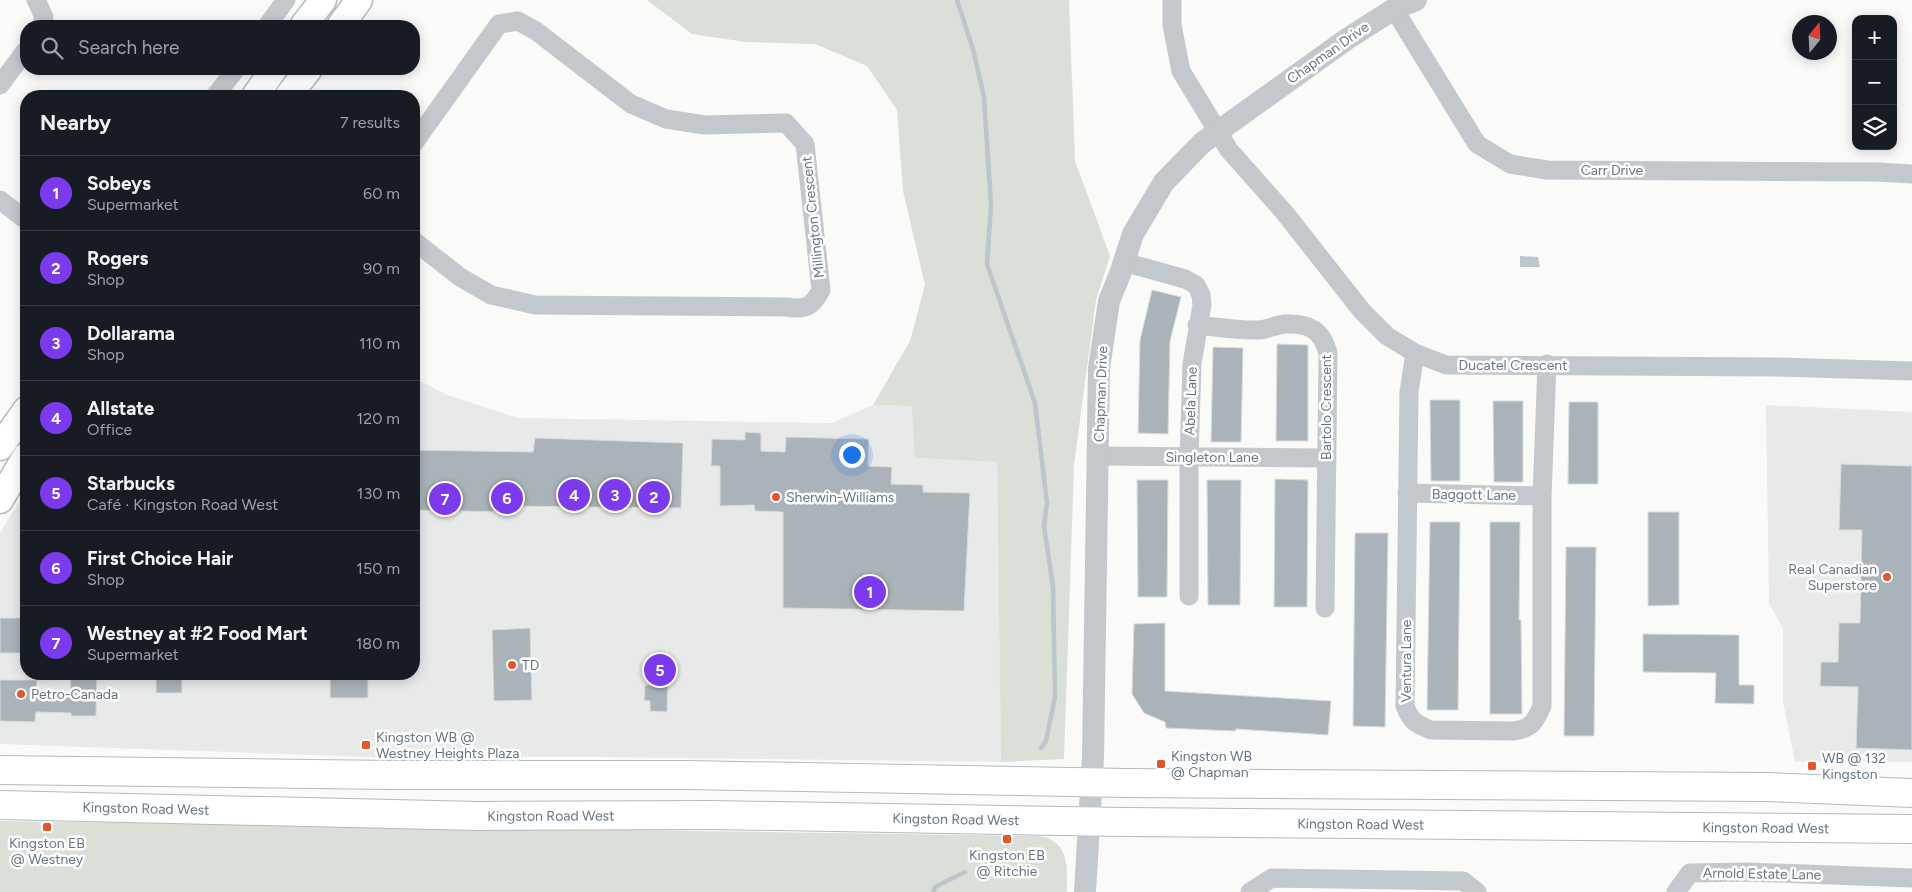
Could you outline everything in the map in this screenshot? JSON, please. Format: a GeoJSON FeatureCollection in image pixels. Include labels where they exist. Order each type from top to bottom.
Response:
{"type":"FeatureCollection","features":[{"type":"Feature","properties":{"kind":"main road"},"geometry":{"type":"LineString","coordinates":[[308,20],[323,0]]}},
{"type":"Feature","properties":{"kind":"main road"},"geometry":{"type":"LineString","coordinates":[[344,20],[359,0]]}},
{"type":"Feature","properties":{"kind":"main road"},"geometry":{"type":"LineString","coordinates":[[259,90],[270,75]]}},
{"type":"Feature","properties":{"kind":"main road"},"geometry":{"type":"LineString","coordinates":[[292,90],[304,75]]}},
{"type":"Feature","properties":{"kind":"main road"},"geometry":{"type":"LineString","coordinates":[[9,438],[20,420]]}},
{"type":"Feature","properties":{"kind":"main road"},"geometry":{"type":"LineString","coordinates":[[0,500],[20,466]]}},
{"type":"Feature","properties":{"kind":"main road"},"geometry":{"type":"LineString","coordinates":[[8,768],[392,775],[688,775],[1092,782],[1768,787],[1912,792]]}},
{"type":"Feature","properties":{"kind":"main road","name":"Kingston Road West"},"geometry":{"type":"LineString","coordinates":[[0,805],[478,816],[712,816],[1089,822],[1912,829]]}},
{"type":"Feature","properties":{"kind":"street"},"geometry":{"type":"LineString","coordinates":[[36,0],[44,17],[43,20]]}},
{"type":"Feature","properties":{"kind":"street"},"geometry":{"type":"LineString","coordinates":[[271,20],[286,0]]}},
{"type":"Feature","properties":{"kind":"street","name":"Ducatel Crescent"},"geometry":{"type":"LineString","coordinates":[[1172,0],[1172,25],[1181,71],[1229,150],[1284,212],[1362,311],[1387,336],[1415,353],[1446,365],[1547,364],[1912,371]]}},
{"type":"Feature","properties":{"kind":"street","name":"Chapman Drive"},"geometry":{"type":"LineString","coordinates":[[1085,892],[1092,782],[1099,368],[1109,301],[1133,234],[1164,182],[1202,143],[1347,39],[1394,9],[1416,0]]}},
{"type":"Feature","properties":{"kind":"street","name":"Carr Drive"},"geometry":{"type":"LineString","coordinates":[[1394,9],[1477,144],[1510,164],[1547,170],[1868,172],[1912,174]]}},
{"type":"Feature","properties":{"kind":"street","name":"Millington Crescent"},"geometry":{"type":"LineString","coordinates":[[420,135],[499,24],[518,21],[536,31],[631,104],[666,119],[705,125],[786,123],[805,144],[821,290],[814,302],[800,309],[786,307],[535,304],[491,295],[460,277],[420,246]]}},
{"type":"Feature","properties":{"kind":"street"},"geometry":{"type":"LineString","coordinates":[[0,85],[20,58]]}},
{"type":"Feature","properties":{"kind":"street"},"geometry":{"type":"LineString","coordinates":[[220,90],[231,75]]}},
{"type":"Feature","properties":{"kind":"street"},"geometry":{"type":"LineString","coordinates":[[0,200],[20,215]]}},
{"type":"Feature","properties":{"kind":"street","name":"Abela Lane"},"geometry":{"type":"LineString","coordinates":[[1124,262],[1185,278],[1196,285],[1202,305],[1197,325],[1192,364],[1188,596]]}},
{"type":"Feature","properties":{"kind":"street","name":"Bartolo Crescent"},"geometry":{"type":"LineString","coordinates":[[1197,325],[1258,330],[1285,324],[1305,326],[1313,329],[1324,340],[1328,353],[1325,608]]}},
{"type":"Feature","properties":{"kind":"street","name":"Ventura Lane"},"geometry":{"type":"LineString","coordinates":[[1415,353],[1409,392],[1405,706],[1409,718],[1420,726],[1431,730],[1514,731],[1526,729],[1534,722],[1542,706],[1542,496],[1547,364]]}},
{"type":"Feature","properties":{"kind":"street","name":"Singleton Lane"},"geometry":{"type":"LineString","coordinates":[[1098,456],[1326,458]]}},
{"type":"Feature","properties":{"kind":"street","name":"Baggott Lane"},"geometry":{"type":"LineString","coordinates":[[1407,494],[1542,496]]}},
{"type":"Feature","properties":{"kind":"street","name":"Arnold Estate Lane"},"geometry":{"type":"LineString","coordinates":[[1676,892],[1690,873],[1748,872],[1912,878]]}},
{"type":"Feature","properties":{"kind":"street"},"geometry":{"type":"LineString","coordinates":[[1250,892],[1272,878],[1463,881],[1477,892]]}},
{"type":"Feature","properties":{"kind":"shaded area"},"geometry":{"type":"Polygon","coordinates":[[[647,0],[1069,0],[1075,161],[1110,256],[1096,300],[1074,465],[1064,759],[1001,762],[997,462],[915,458],[912,406],[873,405],[910,341],[925,285],[903,191],[897,110],[867,66],[815,44],[746,42],[692,34],[647,0]]]}},
{"type":"Feature","properties":{"kind":"shaded area"},"geometry":{"type":"Polygon","coordinates":[[[1520,256],[1538,257],[1540,267],[1520,267],[1520,256]]]}},
{"type":"Feature","properties":{"kind":"shaded area"},"geometry":{"type":"Polygon","coordinates":[[[420,381],[447,395],[518,418],[832,423],[873,405],[913,406],[916,458],[997,462],[1001,762],[594,757],[371,757],[0,744],[0,533],[20,501],[20,680],[420,680],[420,381]]]}},
{"type":"Feature","properties":{"kind":"shaded area"},"geometry":{"type":"Polygon","coordinates":[[[1766,405],[1912,412],[1912,762],[1795,762],[1783,702],[1783,629],[1769,603],[1766,405]]]}},
{"type":"Feature","properties":{"kind":"shaded area"},"geometry":{"type":"Polygon","coordinates":[[[0,821],[1040,836],[1050,839],[1062,850],[1066,865],[1067,892],[0,892],[0,821]]]}},
{"type":"Feature","properties":{"kind":"building"},"geometry":{"type":"Polygon","coordinates":[[[1152,290],[1181,297],[1170,341],[1168,434],[1138,433],[1140,340],[1152,290]]]}},
{"type":"Feature","properties":{"kind":"building"},"geometry":{"type":"Polygon","coordinates":[[[1277,344],[1308,345],[1308,441],[1276,441],[1277,344]]]}},
{"type":"Feature","properties":{"kind":"building"},"geometry":{"type":"Polygon","coordinates":[[[1213,347],[1243,348],[1241,442],[1211,442],[1213,347]]]}},
{"type":"Feature","properties":{"kind":"building"},"geometry":{"type":"Polygon","coordinates":[[[1430,400],[1460,400],[1460,481],[1431,481],[1430,400]]]}},
{"type":"Feature","properties":{"kind":"building"},"geometry":{"type":"Polygon","coordinates":[[[1493,401],[1523,401],[1523,482],[1494,482],[1493,401]]]}},
{"type":"Feature","properties":{"kind":"building"},"geometry":{"type":"Polygon","coordinates":[[[1569,402],[1598,402],[1598,484],[1568,484],[1569,402]]]}},
{"type":"Feature","properties":{"kind":"building"},"geometry":{"type":"Polygon","coordinates":[[[745,432],[761,433],[761,451],[785,452],[786,437],[869,439],[868,466],[892,467],[891,484],[923,485],[923,492],[970,493],[964,611],[783,608],[783,512],[755,511],[754,505],[720,506],[720,466],[711,466],[712,439],[745,440],[745,432]]]}},
{"type":"Feature","properties":{"kind":"building"},"geometry":{"type":"Polygon","coordinates":[[[535,438],[683,443],[681,508],[504,506],[505,512],[420,510],[420,450],[533,452],[535,438]]]}},
{"type":"Feature","properties":{"kind":"building","name":"Real Canadian Superstore"},"geometry":{"type":"Polygon","coordinates":[[[1841,464],[1912,466],[1912,750],[1856,748],[1858,687],[1820,686],[1821,662],[1838,662],[1839,623],[1860,623],[1862,530],[1839,530],[1841,464]]]}},
{"type":"Feature","properties":{"kind":"building"},"geometry":{"type":"Polygon","coordinates":[[[1275,479],[1308,480],[1307,607],[1274,607],[1275,479]]]}},
{"type":"Feature","properties":{"kind":"building"},"geometry":{"type":"Polygon","coordinates":[[[1137,480],[1168,480],[1167,597],[1138,597],[1137,480]]]}},
{"type":"Feature","properties":{"kind":"building"},"geometry":{"type":"Polygon","coordinates":[[[1207,480],[1241,480],[1240,605],[1208,605],[1207,480]]]}},
{"type":"Feature","properties":{"kind":"building"},"geometry":{"type":"Polygon","coordinates":[[[1648,512],[1679,512],[1679,605],[1648,606],[1648,512]]]}},
{"type":"Feature","properties":{"kind":"building"},"geometry":{"type":"Polygon","coordinates":[[[1430,522],[1460,522],[1458,710],[1427,710],[1430,522]]]}},
{"type":"Feature","properties":{"kind":"building"},"geometry":{"type":"Polygon","coordinates":[[[1490,522],[1520,522],[1519,620],[1521,620],[1522,714],[1490,714],[1490,522]]]}},
{"type":"Feature","properties":{"kind":"building"},"geometry":{"type":"Polygon","coordinates":[[[1355,533],[1388,533],[1385,727],[1353,726],[1355,533]]]}},
{"type":"Feature","properties":{"kind":"building"},"geometry":{"type":"Polygon","coordinates":[[[1566,547],[1596,547],[1594,736],[1564,736],[1566,547]]]}},
{"type":"Feature","properties":{"kind":"building"},"geometry":{"type":"Polygon","coordinates":[[[0,618],[20,618],[20,653],[0,653],[0,618]]]}},
{"type":"Feature","properties":{"kind":"building"},"geometry":{"type":"Polygon","coordinates":[[[1165,623],[1165,691],[1331,701],[1328,735],[1236,729],[1235,731],[1166,728],[1165,722],[1144,713],[1132,694],[1134,624],[1165,623]]]}},
{"type":"Feature","properties":{"kind":"building","name":"TD"},"geometry":{"type":"Polygon","coordinates":[[[530,628],[532,700],[494,701],[492,630],[530,628]]]}},
{"type":"Feature","properties":{"kind":"building"},"geometry":{"type":"Polygon","coordinates":[[[1643,634],[1739,635],[1739,685],[1754,685],[1754,704],[1715,703],[1716,673],[1643,672],[1643,634]]]}},
{"type":"Feature","properties":{"kind":"building"},"geometry":{"type":"Polygon","coordinates":[[[653,655],[669,656],[667,712],[650,711],[650,701],[644,700],[645,685],[652,685],[653,655]]]}},
{"type":"Feature","properties":{"kind":"building"},"geometry":{"type":"Polygon","coordinates":[[[0,680],[37,680],[36,694],[70,695],[71,680],[97,680],[96,716],[71,716],[71,713],[36,712],[35,722],[0,721],[0,680]]]}},
{"type":"Feature","properties":{"kind":"building"},"geometry":{"type":"Polygon","coordinates":[[[156,680],[182,680],[182,693],[156,693],[156,680]]]}},
{"type":"Feature","properties":{"kind":"building"},"geometry":{"type":"Polygon","coordinates":[[[330,680],[368,680],[368,698],[330,698],[330,680]]]}},
{"type":"Feature","properties":{"kind":"waterway"},"geometry":{"type":"LineString","coordinates":[[957,0],[973,49],[984,97],[991,205],[987,264],[1035,403],[1047,503],[1044,526],[1053,587],[1055,697],[1046,741],[1041,748]]}},
{"type":"Feature","properties":{"kind":"waterway"},"geometry":{"type":"LineString","coordinates":[[933,892],[935,887],[965,872]]}},
{"type":"Feature","properties":{"kind":"place","name":"Allstate"},"geometry":{"type":"Point","coordinates":[574,495]}},
{"type":"Feature","properties":{"kind":"place","name":"Dollarama"},"geometry":{"type":"Point","coordinates":[615,495]}},
{"type":"Feature","properties":{"kind":"place","name":"Rogers"},"geometry":{"type":"Point","coordinates":[654,497]}},
{"type":"Feature","properties":{"kind":"place","name":"Sherwin-Williams"},"geometry":{"type":"Point","coordinates":[776,497]}},
{"type":"Feature","properties":{"kind":"place","name":"First Choice Hair"},"geometry":{"type":"Point","coordinates":[507,498]}},
{"type":"Feature","properties":{"kind":"place","name":"Westney at #2 Food Mart"},"geometry":{"type":"Point","coordinates":[445,499]}},
{"type":"Feature","properties":{"kind":"place","name":"Real Canadian Superstore"},"geometry":{"type":"Point","coordinates":[1887,577]}},
{"type":"Feature","properties":{"kind":"place","name":"Sobeys"},"geometry":{"type":"Point","coordinates":[870,592]}},
{"type":"Feature","properties":{"kind":"place","name":"TD"},"geometry":{"type":"Point","coordinates":[512,665]}},
{"type":"Feature","properties":{"kind":"place","name":"Starbucks"},"geometry":{"type":"Point","coordinates":[660,670]}},
{"type":"Feature","properties":{"kind":"place","name":"Petro-Canada"},"geometry":{"type":"Point","coordinates":[21,694]}},
{"type":"Feature","properties":{"kind":"place","name":"Kingston WB @ Westney Heights Plaza"},"geometry":{"type":"Point","coordinates":[366,745]}},
{"type":"Feature","properties":{"kind":"place","name":"Kingston WB @ Chapman"},"geometry":{"type":"Point","coordinates":[1161,764]}},
{"type":"Feature","properties":{"kind":"place","name":"WB @ 132 Kingston"},"geometry":{"type":"Point","coordinates":[1812,766]}},
{"type":"Feature","properties":{"kind":"place","name":"Kingston EB @ Westney"},"geometry":{"type":"Point","coordinates":[47,827]}},
{"type":"Feature","properties":{"kind":"place","name":"Kingston EB @ Ritchie"},"geometry":{"type":"Point","coordinates":[1007,839]}}]}
